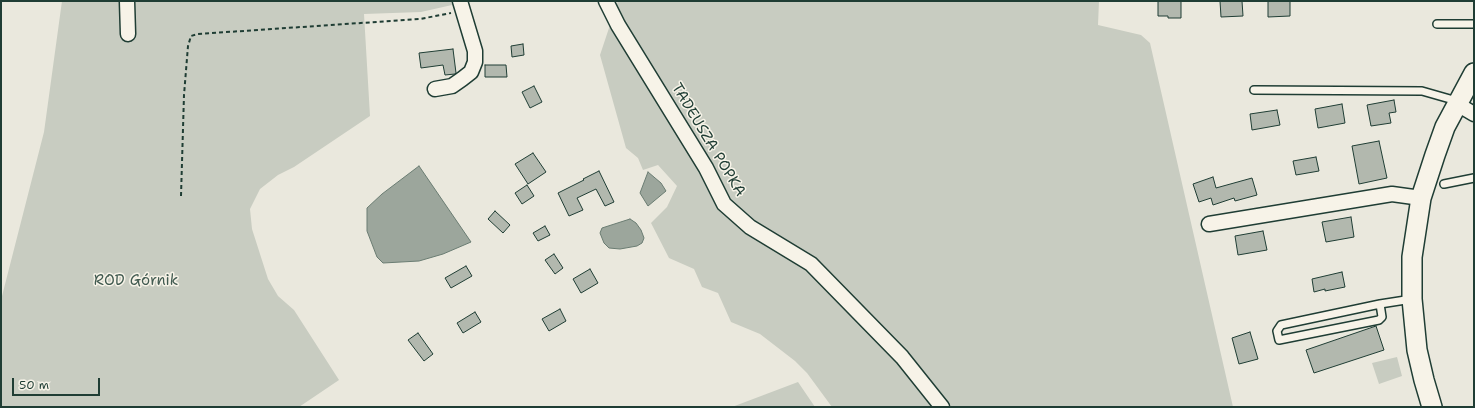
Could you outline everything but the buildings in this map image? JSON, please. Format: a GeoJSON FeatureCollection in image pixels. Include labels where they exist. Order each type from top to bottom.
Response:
{"type":"FeatureCollection","features":[{"type":"Feature","properties":{"kind":"main road"},"geometry":{"type":"LineString","coordinates":[[1432,407],[1417,350],[1412,299],[1412,257],[1421,198],[1435,155],[1445,127],[1474,72]]}},
{"type":"Feature","properties":{"kind":"street"},"geometry":{"type":"LineString","coordinates":[[127,1],[128,34]]}},
{"type":"Feature","properties":{"kind":"street","name":"TADEUSZA POPKA"},"geometry":{"type":"LineString","coordinates":[[606,1],[618,25],[706,168],[724,204],[750,227],[810,264],[902,358],[942,407]]}},
{"type":"Feature","properties":{"kind":"street"},"geometry":{"type":"LineString","coordinates":[[435,89],[452,86],[471,72],[473,67],[474,51],[462,6]]}},
{"type":"Feature","properties":{"kind":"street"},"geometry":{"type":"LineString","coordinates":[[1457,104],[1474,114]]}},
{"type":"Feature","properties":{"kind":"street"},"geometry":{"type":"LineString","coordinates":[[1209,224],[1392,194],[1421,198]]}},
{"type":"Feature","properties":{"kind":"lane"},"geometry":{"type":"LineString","coordinates":[[1437,24],[1474,24]]}},
{"type":"Feature","properties":{"kind":"lane"},"geometry":{"type":"LineString","coordinates":[[1254,90],[1422,91],[1450,99],[1457,104]]}},
{"type":"Feature","properties":{"kind":"lane"},"geometry":{"type":"LineString","coordinates":[[1444,184],[1474,178]]}},
{"type":"Feature","properties":{"kind":"lane"},"geometry":{"type":"LineString","coordinates":[[1380,304],[1382,316],[1379,320],[1279,340],[1277,331],[1281,325],[1380,304],[1412,299]]}},
{"type":"Feature","properties":{"kind":"path"},"geometry":{"type":"LineString","coordinates":[[181,196],[184,95],[190,36],[198,34],[420,19],[462,6]]}},
{"type":"Feature","properties":{"kind":"green space","name":"ROD Górnik"},"geometry":{"type":"Polygon","coordinates":[[[62,1],[451,1],[452,5],[421,12],[364,14],[370,116],[294,167],[278,175],[260,189],[250,209],[252,229],[268,279],[278,296],[294,310],[339,380],[299,407],[1,407],[1,300],[44,132],[62,1]]]}},
{"type":"Feature","properties":{"kind":"green space"},"geometry":{"type":"Polygon","coordinates":[[[618,1],[1099,1],[1098,25],[1141,35],[1150,43],[1233,407],[832,407],[807,373],[795,361],[760,334],[731,322],[718,293],[702,287],[694,269],[669,258],[651,223],[667,207],[677,186],[658,165],[643,170],[638,158],[626,148],[600,55],[618,1]]]}},
{"type":"Feature","properties":{"kind":"green space"},"geometry":{"type":"Polygon","coordinates":[[[1397,357],[1402,376],[1379,384],[1372,363],[1397,357]]]}},
{"type":"Feature","properties":{"kind":"green space"},"geometry":{"type":"Polygon","coordinates":[[[798,382],[815,407],[732,407],[798,382]]]}},
{"type":"Feature","properties":{"kind":"shaded area"},"geometry":{"type":"Polygon","coordinates":[[[419,166],[471,242],[443,254],[419,261],[383,263],[377,257],[367,231],[367,208],[382,194],[419,166]]]}},
{"type":"Feature","properties":{"kind":"shaded area"},"geometry":{"type":"Polygon","coordinates":[[[648,172],[661,183],[666,191],[648,206],[640,193],[648,172]]]}},
{"type":"Feature","properties":{"kind":"shaded area"},"geometry":{"type":"Polygon","coordinates":[[[630,219],[636,223],[641,230],[644,238],[642,243],[637,246],[620,249],[609,248],[604,243],[600,233],[602,228],[630,219]]]}}]}
